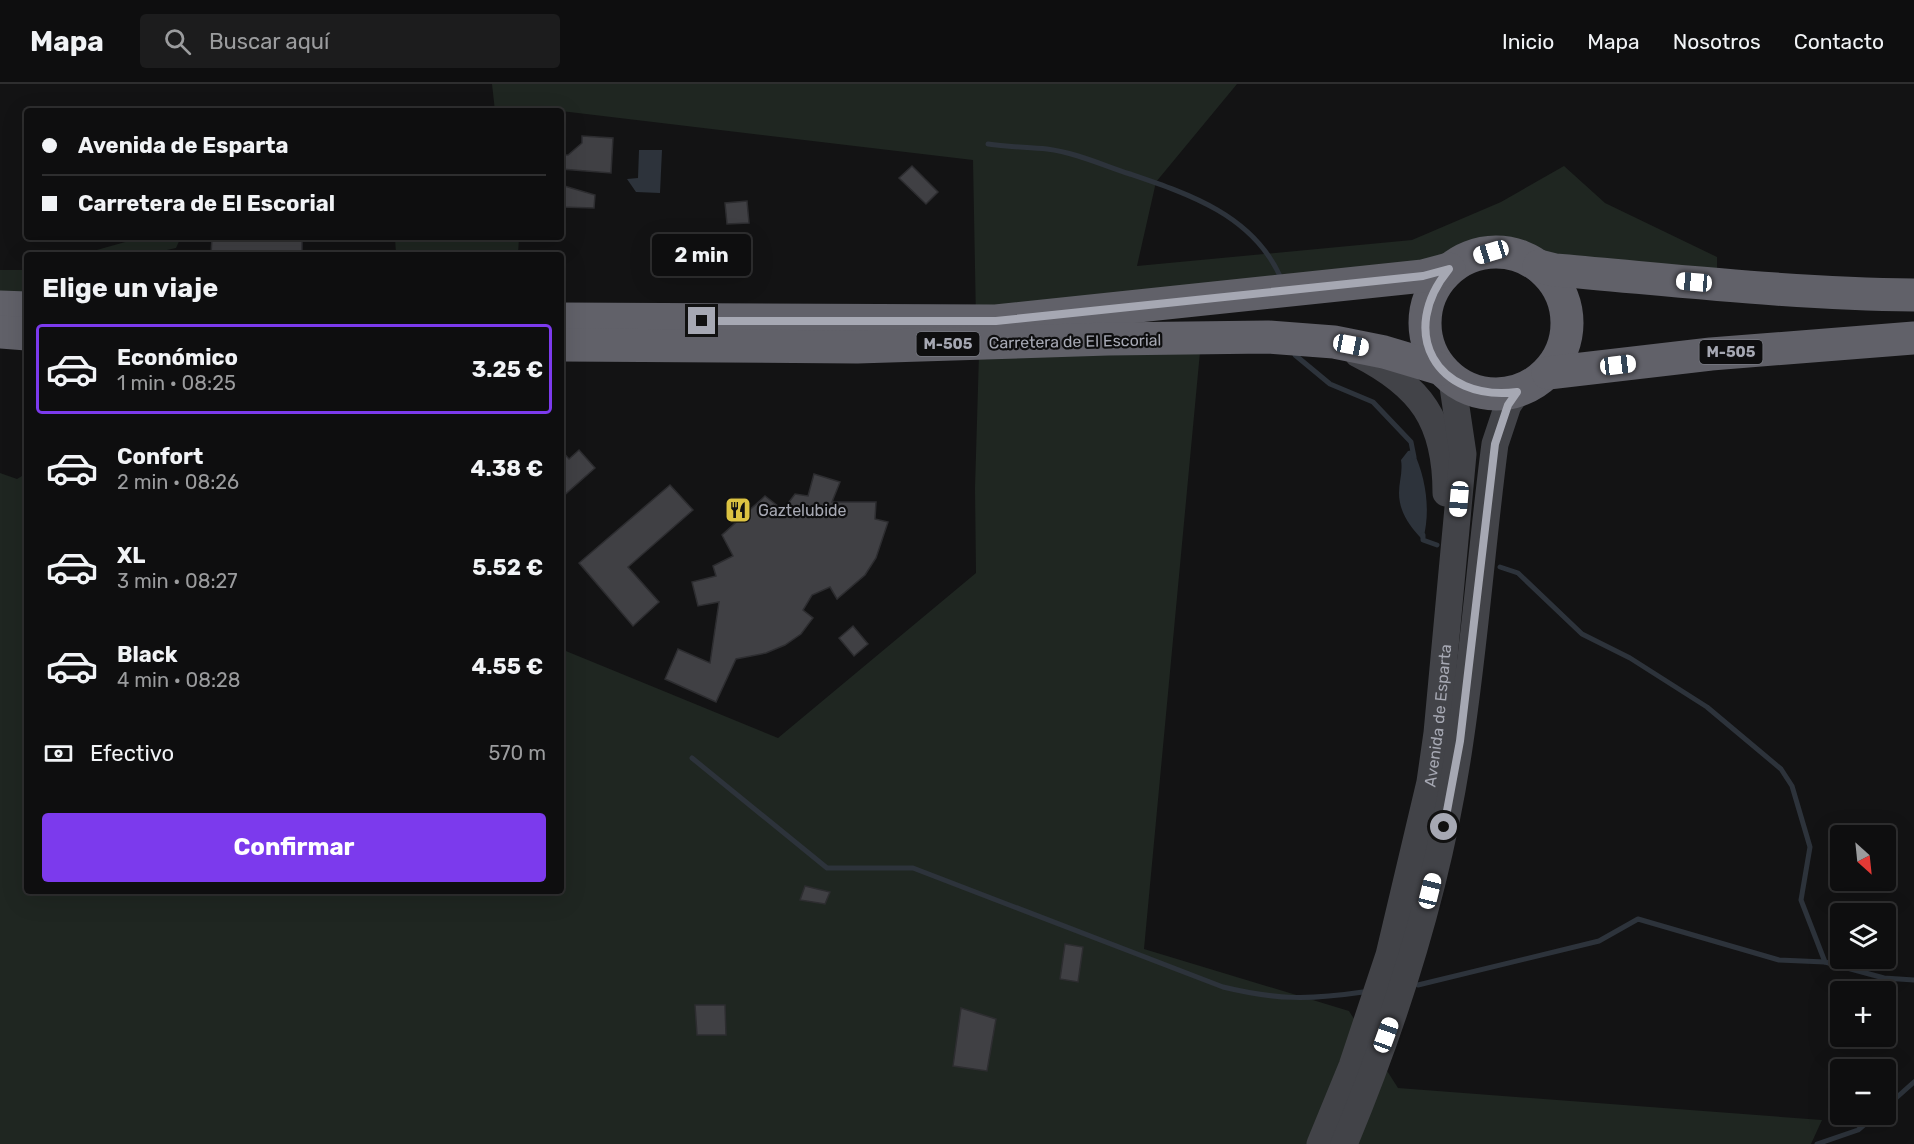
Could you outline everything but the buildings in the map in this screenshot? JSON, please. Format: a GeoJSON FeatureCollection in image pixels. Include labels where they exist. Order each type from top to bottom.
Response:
{"type":"FeatureCollection","features":[{"type":"Feature","properties":{"kind":"highway","name":"M-505"},"geometry":{"type":"LineString","coordinates":[[1539,266],[1558,286],[1565,303],[1568,322],[1566,340],[1559,358],[1548,373],[1534,384],[1517,392],[1494,395],[1472,391],[1447,374],[1430,350],[1425,329],[1426,307],[1435,286],[1449,269],[1461,261],[1491,252],[1512,253],[1539,266],[1555,270],[1717,284],[1914,295]]}},
{"type":"Feature","properties":{"kind":"highway","name":"Carretera de El Escorial"},"geometry":{"type":"LineString","coordinates":[[564,319],[996,321],[1423,276],[1449,269]]}},
{"type":"Feature","properties":{"kind":"highway"},"geometry":{"type":"LineString","coordinates":[[0,307],[24,308]]}},
{"type":"Feature","properties":{"kind":"highway"},"geometry":{"type":"LineString","coordinates":[[0,332],[24,334]]}},
{"type":"Feature","properties":{"kind":"highway","name":"Carretera de El Escorial"},"geometry":{"type":"LineString","coordinates":[[564,345],[857,346],[1268,337],[1334,342],[1384,352],[1447,374]]}},
{"type":"Feature","properties":{"kind":"highway","name":"M-505"},"geometry":{"type":"LineString","coordinates":[[1548,373],[1711,354],[1914,338]]}},
{"type":"Feature","properties":{"kind":"main road"},"geometry":{"type":"LineString","coordinates":[[1334,342],[1382,366],[1402,380],[1420,398],[1439,433],[1446,479],[1446,632]]}},
{"type":"Feature","properties":{"kind":"main road","name":"Avenida de Esparta"},"geometry":{"type":"LineString","coordinates":[[1320,1144],[1352,1066],[1389,956],[1412,867],[1433,763],[1463,454],[1447,374]]}},
{"type":"Feature","properties":{"kind":"main road","name":"Avenida de Esparta"},"geometry":{"type":"LineString","coordinates":[[1344,1144],[1414,955],[1440,849],[1460,741],[1495,444],[1508,405],[1517,392]]}},
{"type":"Feature","properties":{"kind":"shaded area"},"geometry":{"type":"Polygon","coordinates":[[[492,84],[1237,84],[1156,182],[1137,266],[1412,240],[1501,202],[1564,166],[1605,203],[1717,257],[1717,284],[1545,254],[1529,245],[1512,253],[1490,252],[1461,261],[976,321],[973,160],[564,111],[564,108],[495,108],[492,84]]]}},
{"type":"Feature","properties":{"kind":"shaded area"},"geometry":{"type":"Polygon","coordinates":[[[639,150],[662,150],[660,193],[636,192],[627,179],[638,178],[639,150]]]}},
{"type":"Feature","properties":{"kind":"shaded area"},"geometry":{"type":"Polygon","coordinates":[[[132,240],[180,240],[176,248],[158,252],[90,252],[132,240]]]}},
{"type":"Feature","properties":{"kind":"shaded area"},"geometry":{"type":"Polygon","coordinates":[[[395,240],[519,240],[518,252],[396,252],[395,240]]]}},
{"type":"Feature","properties":{"kind":"shaded area"},"geometry":{"type":"Polygon","coordinates":[[[0,270],[24,270],[24,299],[0,300],[0,270]]]}},
{"type":"Feature","properties":{"kind":"shaded area"},"geometry":{"type":"Polygon","coordinates":[[[1200,352],[1144,949],[1349,1011],[1398,1088],[1822,1120],[1811,1144],[0,1144],[0,473],[17,479],[24,475],[24,894],[564,894],[564,650],[778,738],[976,573],[975,488],[979,354],[1200,352]]]}},
{"type":"Feature","properties":{"kind":"shaded area"},"geometry":{"type":"Polygon","coordinates":[[[1413,450],[1426,494],[1427,517],[1423,540],[1406,519],[1399,500],[1401,460],[1408,451],[1413,450]]]}},
{"type":"Feature","properties":{"kind":"waterway"},"geometry":{"type":"LineString","coordinates":[[988,144],[1069,153],[1196,199],[1236,222],[1253,237],[1268,255],[1280,276]]}},
{"type":"Feature","properties":{"kind":"waterway"},"geometry":{"type":"LineString","coordinates":[[1295,355],[1330,384],[1373,402],[1411,442],[1414,457]]}},
{"type":"Feature","properties":{"kind":"waterway"},"geometry":{"type":"LineString","coordinates":[[1423,535],[1423,540],[1437,545]]}},
{"type":"Feature","properties":{"kind":"waterway"},"geometry":{"type":"LineString","coordinates":[[1500,567],[1518,573],[1582,634],[1630,658],[1707,707],[1781,769],[1792,786],[1810,847],[1801,900],[1825,962],[1884,978],[1914,980]]}},
{"type":"Feature","properties":{"kind":"waterway"},"geometry":{"type":"LineString","coordinates":[[692,758],[827,868],[913,868],[1223,987],[1293,997],[1363,992]]}},
{"type":"Feature","properties":{"kind":"waterway"},"geometry":{"type":"LineString","coordinates":[[1418,985],[1599,941],[1638,919],[1779,960],[1825,962]]}},
{"type":"Feature","properties":{"kind":"waterway"},"geometry":{"type":"LineString","coordinates":[[1896,1098],[1914,1082]]}},
{"type":"Feature","properties":{"kind":"waterway"},"geometry":{"type":"LineString","coordinates":[[1817,1144],[1858,1130],[1864,1125]]}},
{"type":"Feature","properties":{"kind":"place","name":"Gaztelubide"},"geometry":{"type":"Point","coordinates":[738,510]}},
{"type":"Feature","properties":{"kind":"route"},"geometry":{"type":"LineString","coordinates":[[702,321],[996,321],[1423,276],[1449,269],[1435,286],[1426,307],[1425,329],[1430,350],[1441,369],[1452,380],[1472,391],[1494,395],[1517,392],[1508,405],[1495,444],[1460,741],[1444,827]]}}]}
